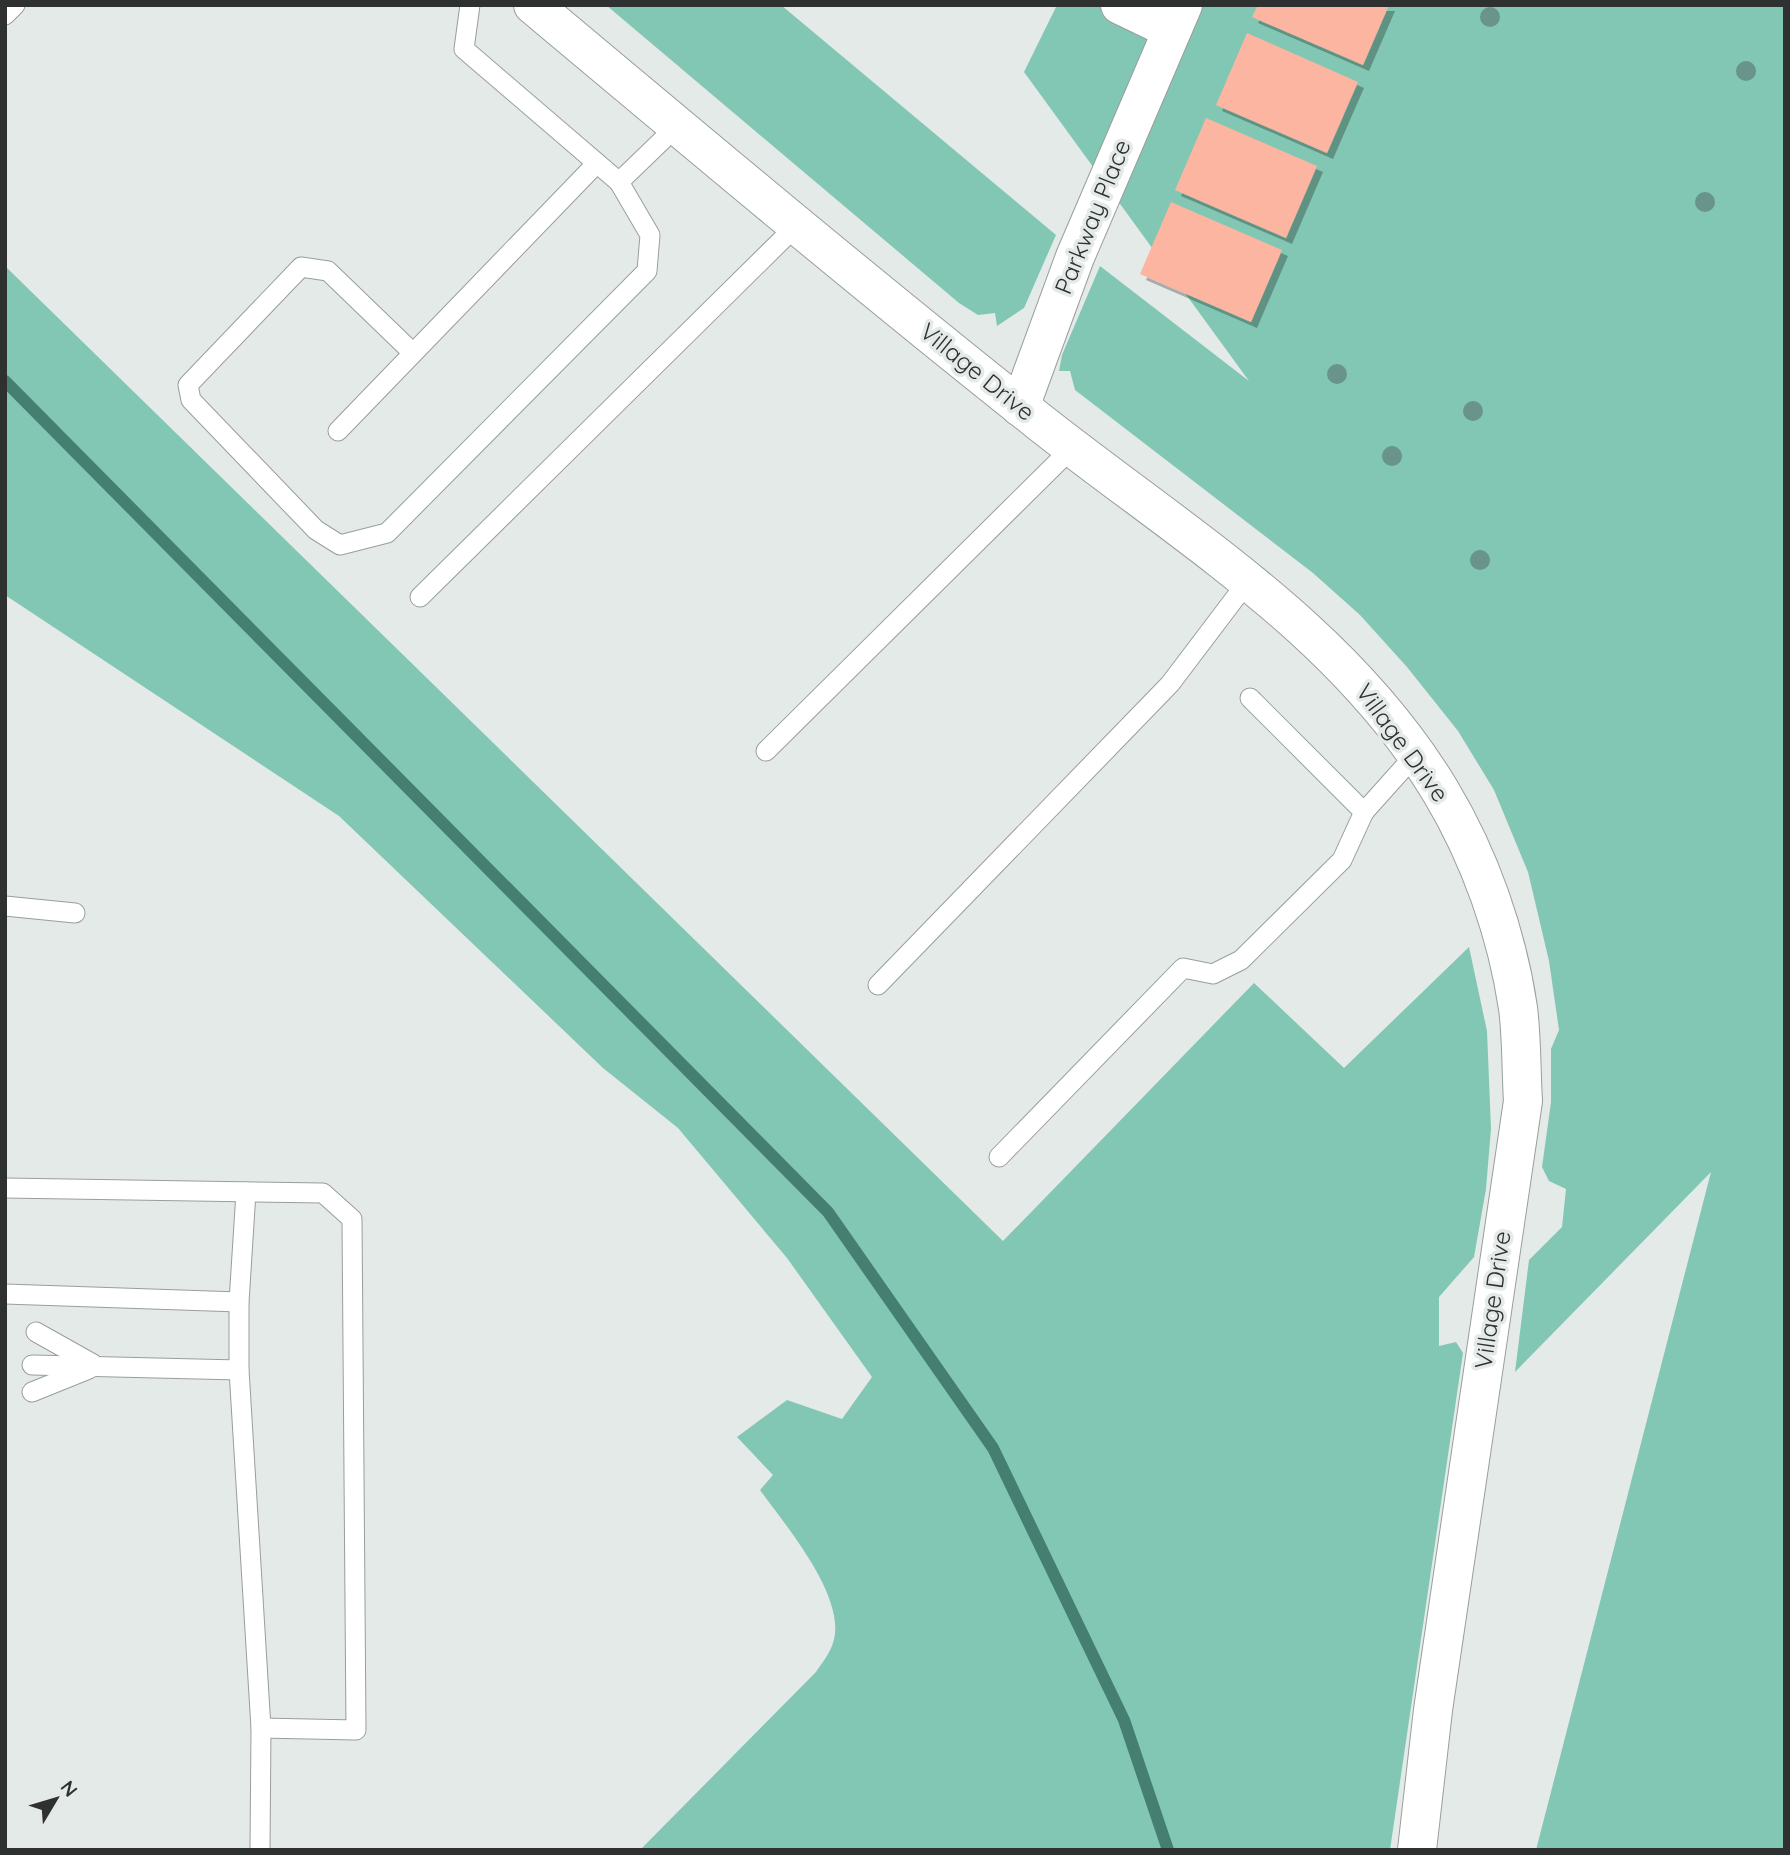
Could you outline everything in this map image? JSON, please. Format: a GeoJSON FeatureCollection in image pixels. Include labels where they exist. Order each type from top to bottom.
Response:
{"type":"FeatureCollection","features":[{"type":"Feature","properties":{"kind":"street","name":"Village Drive"},"geometry":{"type":"LineString","coordinates":[[533,5],[796,226],[1020,407],[1248,580],[1320,640],[1374,699],[1416,754],[1442,794],[1474,855],[1499,925],[1518,1009],[1523,1101],[1433,1710],[1418,1850]]}},
{"type":"Feature","properties":{"kind":"street","name":"Parkway Place"},"geometry":{"type":"LineString","coordinates":[[1020,407],[1074,257],[1177,18],[1120,5]]}},
{"type":"Feature","properties":{"kind":"lane"},"geometry":{"type":"LineString","coordinates":[[5,15],[15,5]]}},
{"type":"Feature","properties":{"kind":"lane"},"geometry":{"type":"LineString","coordinates":[[413,353],[328,271],[301,267],[188,384],[191,400],[316,530],[340,545],[387,534],[647,271],[650,235],[619,183],[464,49],[470,5]]}},
{"type":"Feature","properties":{"kind":"lane"},"geometry":{"type":"LineString","coordinates":[[619,183],[677,126]]}},
{"type":"Feature","properties":{"kind":"lane"},"geometry":{"type":"LineString","coordinates":[[338,431],[597,163]]}},
{"type":"Feature","properties":{"kind":"lane"},"geometry":{"type":"LineString","coordinates":[[420,597],[796,226]]}},
{"type":"Feature","properties":{"kind":"lane"},"geometry":{"type":"LineString","coordinates":[[766,751],[1072,448]]}},
{"type":"Feature","properties":{"kind":"lane"},"geometry":{"type":"LineString","coordinates":[[878,985],[1170,684],[1248,580]]}},
{"type":"Feature","properties":{"kind":"lane"},"geometry":{"type":"LineString","coordinates":[[1250,698],[1364,812]]}},
{"type":"Feature","properties":{"kind":"lane"},"geometry":{"type":"LineString","coordinates":[[999,1157],[1183,968],[1213,974],[1241,960],[1342,860],[1364,812],[1416,754]]}},
{"type":"Feature","properties":{"kind":"lane"},"geometry":{"type":"LineString","coordinates":[[5,906],[75,913]]}},
{"type":"Feature","properties":{"kind":"lane"},"geometry":{"type":"LineString","coordinates":[[5,1188],[323,1193],[352,1219],[356,1730],[261,1728]]}},
{"type":"Feature","properties":{"kind":"lane"},"geometry":{"type":"LineString","coordinates":[[246,1192],[239,1302],[239,1370],[261,1728],[260,1850]]}},
{"type":"Feature","properties":{"kind":"lane"},"geometry":{"type":"LineString","coordinates":[[5,1294],[239,1302]]}},
{"type":"Feature","properties":{"kind":"lane"},"geometry":{"type":"LineString","coordinates":[[36,1332],[97,1366]]}},
{"type":"Feature","properties":{"kind":"lane"},"geometry":{"type":"LineString","coordinates":[[32,1365],[239,1370]]}},
{"type":"Feature","properties":{"kind":"lane"},"geometry":{"type":"LineString","coordinates":[[32,1392],[97,1366]]}},
{"type":"Feature","properties":{"kind":"green space"},"geometry":{"type":"Polygon","coordinates":[[[606,5],[781,5],[1056,235],[1024,308],[997,326],[995,313],[978,315],[959,303],[606,5]]]}},
{"type":"Feature","properties":{"kind":"green space"},"geometry":{"type":"Polygon","coordinates":[[[1057,5],[1785,5],[1785,1850],[1536,1850],[1711,1172],[1515,1372],[1529,1260],[1562,1227],[1566,1189],[1549,1181],[1542,1167],[1551,1102],[1551,1049],[1559,1030],[1549,961],[1528,872],[1494,790],[1458,731],[1407,667],[1360,615],[1313,573],[1075,390],[1070,371],[1059,371],[1062,355],[1100,266],[1249,381],[1024,72],[1057,5]]]}},
{"type":"Feature","properties":{"kind":"green space"},"geometry":{"type":"Polygon","coordinates":[[[5,266],[1003,1241],[1254,983],[1344,1068],[1469,947],[1487,1031],[1491,1129],[1486,1189],[1474,1257],[1439,1297],[1439,1346],[1456,1342],[1463,1353],[1390,1850],[640,1850],[816,1672],[833,1643],[835,1625],[823,1584],[798,1542],[760,1490],[773,1475],[737,1437],[787,1400],[842,1419],[872,1377],[787,1258],[678,1128],[603,1068],[339,816],[5,595],[5,266]]]}},
{"type":"Feature","properties":{"kind":"building"},"geometry":{"type":"Polygon","coordinates":[[[1258,5],[1389,5],[1363,65],[1252,17],[1258,5]]]}},
{"type":"Feature","properties":{"kind":"building"},"geometry":{"type":"Polygon","coordinates":[[[1247,33],[1358,82],[1327,153],[1216,105],[1247,33]]]}},
{"type":"Feature","properties":{"kind":"building"},"geometry":{"type":"Polygon","coordinates":[[[1206,118],[1317,166],[1286,238],[1175,190],[1206,118]]]}},
{"type":"Feature","properties":{"kind":"building"},"geometry":{"type":"Polygon","coordinates":[[[1171,202],[1282,250],[1251,322],[1140,274],[1171,202]]]}},
{"type":"Feature","properties":{"kind":"waterway"},"geometry":{"type":"LineString","coordinates":[[5,381],[828,1212],[993,1448],[1124,1720],[1168,1850]]}}]}
